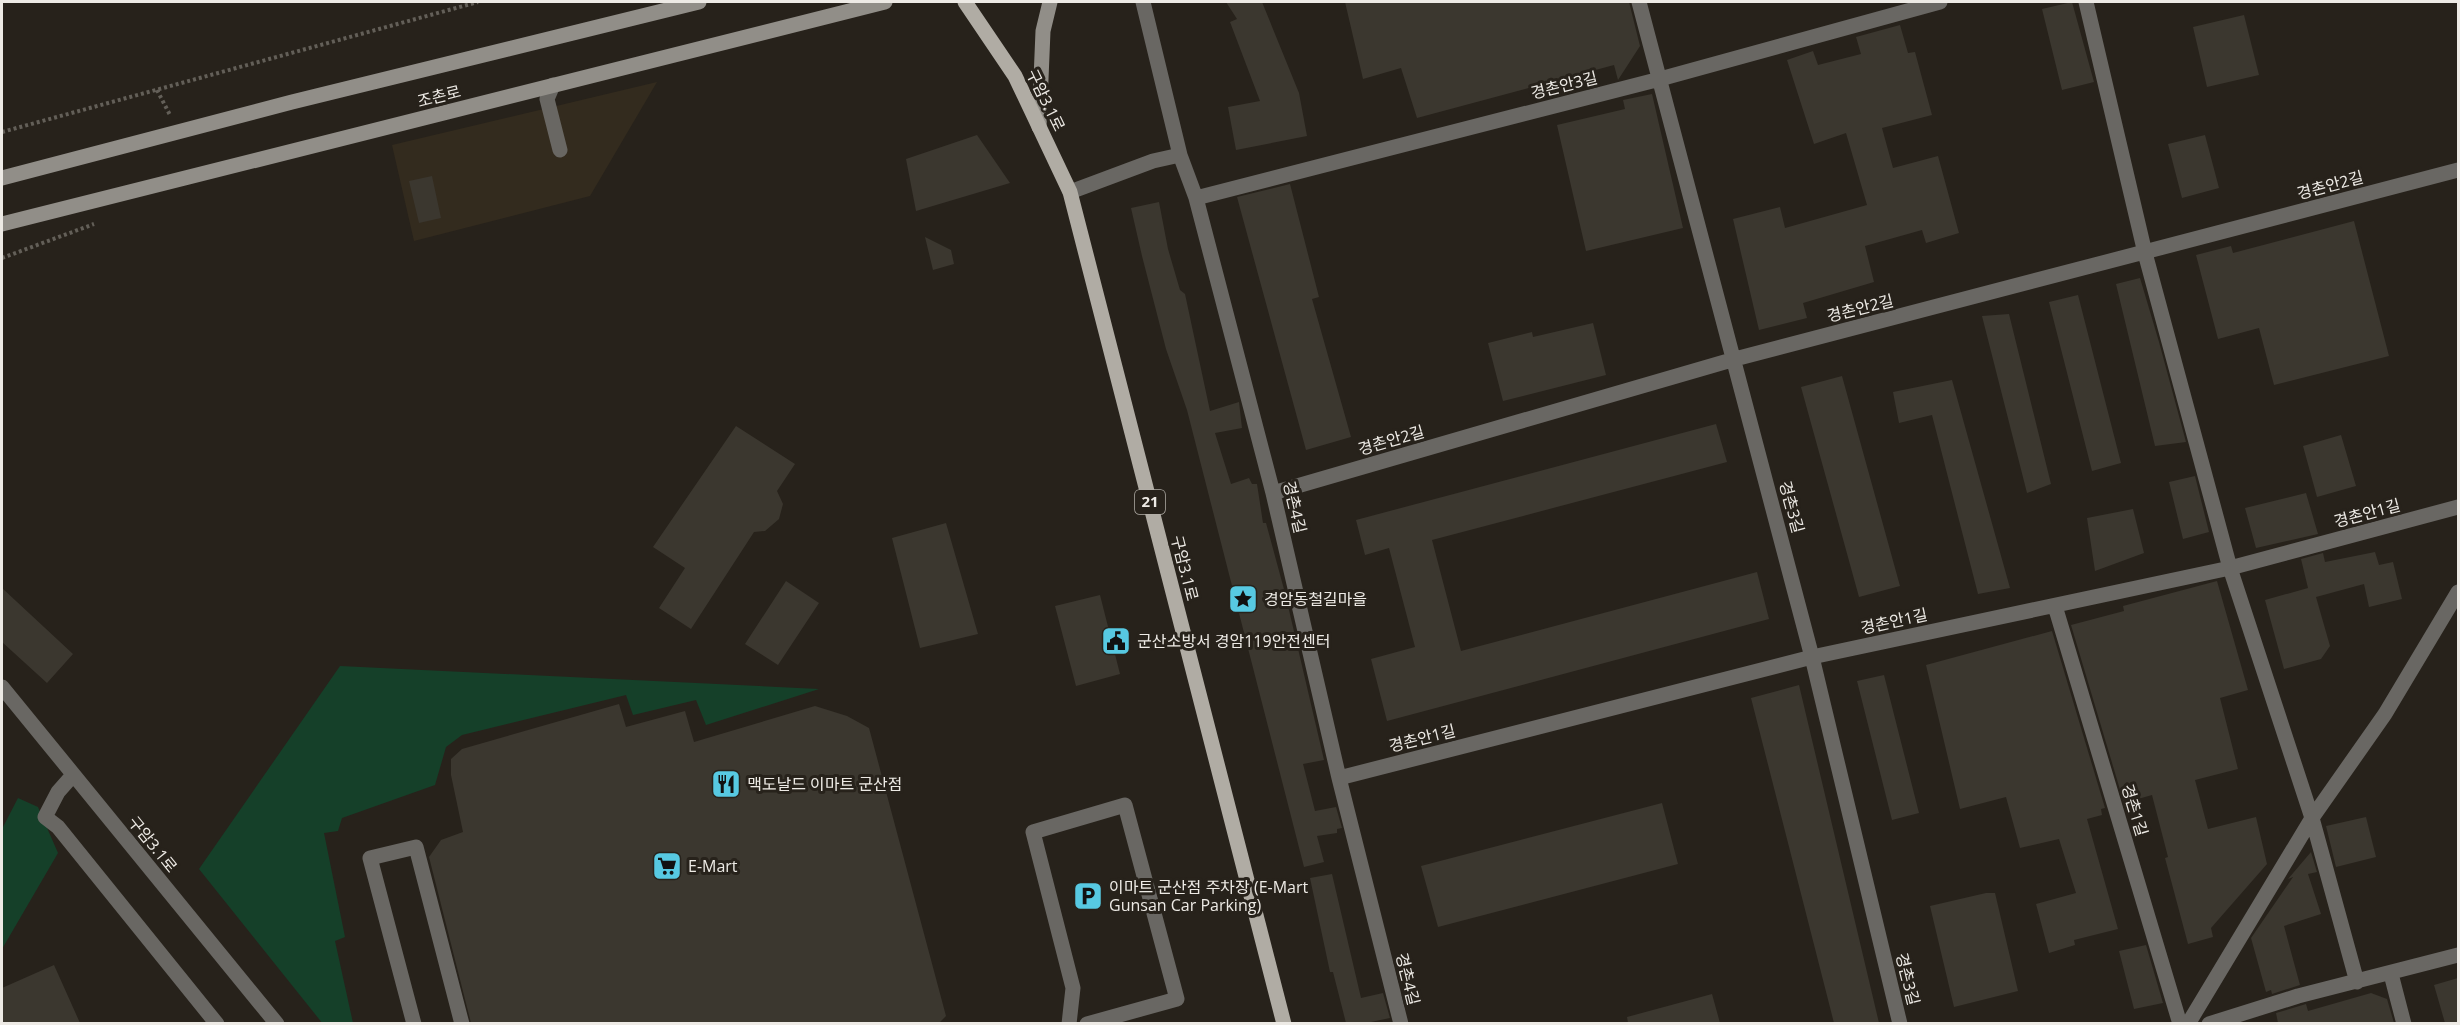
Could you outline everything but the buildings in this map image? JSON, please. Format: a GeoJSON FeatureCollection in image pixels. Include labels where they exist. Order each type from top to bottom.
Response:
{"type":"FeatureCollection","features":[{"type":"Feature","properties":{"kind":"main road","name":"구암3.1로"},"geometry":{"type":"LineString","coordinates":[[965,2],[1016,76],[1070,192],[1284,1023]]}},
{"type":"Feature","properties":{"kind":"street","name":"조촌로"},"geometry":{"type":"LineString","coordinates":[[2,178],[292,102],[699,2]]}},
{"type":"Feature","properties":{"kind":"street","name":"조촌로"},"geometry":{"type":"LineString","coordinates":[[2,224],[885,2]]}},
{"type":"Feature","properties":{"kind":"street"},"geometry":{"type":"LineString","coordinates":[[1039,127],[1043,31],[1050,2]]}},
{"type":"Feature","properties":{"kind":"street","name":"경촌4길"},"geometry":{"type":"LineString","coordinates":[[1143,2],[1180,155],[1196,198],[1273,493],[1339,778],[1401,1023]]}},
{"type":"Feature","properties":{"kind":"street","name":"경촌3길"},"geometry":{"type":"LineString","coordinates":[[1639,2],[1812,657],[1900,1023]]}},
{"type":"Feature","properties":{"kind":"street","name":"경촌안3길"},"geometry":{"type":"LineString","coordinates":[[1196,198],[1660,78],[1940,2]]}},
{"type":"Feature","properties":{"kind":"street"},"geometry":{"type":"LineString","coordinates":[[2086,2],[2145,253],[2230,568],[2312,818],[2357,982]]}},
{"type":"Feature","properties":{"kind":"street"},"geometry":{"type":"LineString","coordinates":[[553,85],[547,99],[560,150]]}},
{"type":"Feature","properties":{"kind":"street"},"geometry":{"type":"LineString","coordinates":[[1070,192],[1153,161],[1180,155]]}},
{"type":"Feature","properties":{"kind":"street","name":"경촌안2길"},"geometry":{"type":"LineString","coordinates":[[1273,493],[1735,359],[2458,170]]}},
{"type":"Feature","properties":{"kind":"street","name":"경촌안1길"},"geometry":{"type":"LineString","coordinates":[[1339,778],[1812,657],[2230,568],[2458,507]]}},
{"type":"Feature","properties":{"kind":"street"},"geometry":{"type":"LineString","coordinates":[[2188,1023],[2312,818],[2385,714],[2458,592]]}},
{"type":"Feature","properties":{"kind":"street","name":"경촌1길"},"geometry":{"type":"LineString","coordinates":[[2055,606],[2180,1023]]}},
{"type":"Feature","properties":{"kind":"street","name":"구암3.1로"},"geometry":{"type":"LineString","coordinates":[[2,687],[277,1023]]}},
{"type":"Feature","properties":{"kind":"street"},"geometry":{"type":"LineString","coordinates":[[74,775],[58,792],[45,817],[58,827],[217,1023]]}},
{"type":"Feature","properties":{"kind":"street"},"geometry":{"type":"LineString","coordinates":[[1069,1023],[1073,988],[1033,831],[1125,805],[1177,999],[1087,1023]]}},
{"type":"Feature","properties":{"kind":"street"},"geometry":{"type":"LineString","coordinates":[[414,1023],[370,858],[416,847],[462,1023]]}},
{"type":"Feature","properties":{"kind":"street"},"geometry":{"type":"LineString","coordinates":[[2209,1023],[2298,996],[2458,955]]}},
{"type":"Feature","properties":{"kind":"street"},"geometry":{"type":"LineString","coordinates":[[2391,974],[2404,1023]]}},
{"type":"Feature","properties":{"kind":"path"},"geometry":{"type":"LineString","coordinates":[[2,132],[478,2]]}},
{"type":"Feature","properties":{"kind":"shaded area"},"geometry":{"type":"Polygon","coordinates":[[[657,82],[590,196],[414,241],[392,145],[657,82]]]}},
{"type":"Feature","properties":{"kind":"green space"},"geometry":{"type":"Polygon","coordinates":[[[340,666],[819,689],[706,725],[696,700],[633,715],[626,695],[462,735],[446,747],[435,785],[342,818],[338,831],[324,833],[345,937],[335,941],[353,1023],[323,1024],[199,869],[340,666]]]}},
{"type":"Feature","properties":{"kind":"green space"},"geometry":{"type":"Polygon","coordinates":[[[18,798],[38,807],[58,853],[2,949],[2,829],[18,798]]]}},
{"type":"Feature","properties":{"kind":"place","name":"경암동철길마을"},"geometry":{"type":"Point","coordinates":[1243,599]}},
{"type":"Feature","properties":{"kind":"place","name":"군산소방서 경암119안전센터"},"geometry":{"type":"Point","coordinates":[1116,641]}},
{"type":"Feature","properties":{"kind":"place","name":"맥도날드 이마트 군산점"},"geometry":{"type":"Point","coordinates":[726,784]}},
{"type":"Feature","properties":{"kind":"place","name":"E-Mart"},"geometry":{"type":"Point","coordinates":[667,866]}},
{"type":"Feature","properties":{"kind":"place","name":"이마트 군산점 주차장 (E-Mart Gunsan Car Parking)"},"geometry":{"type":"Point","coordinates":[1088,896]}}]}
